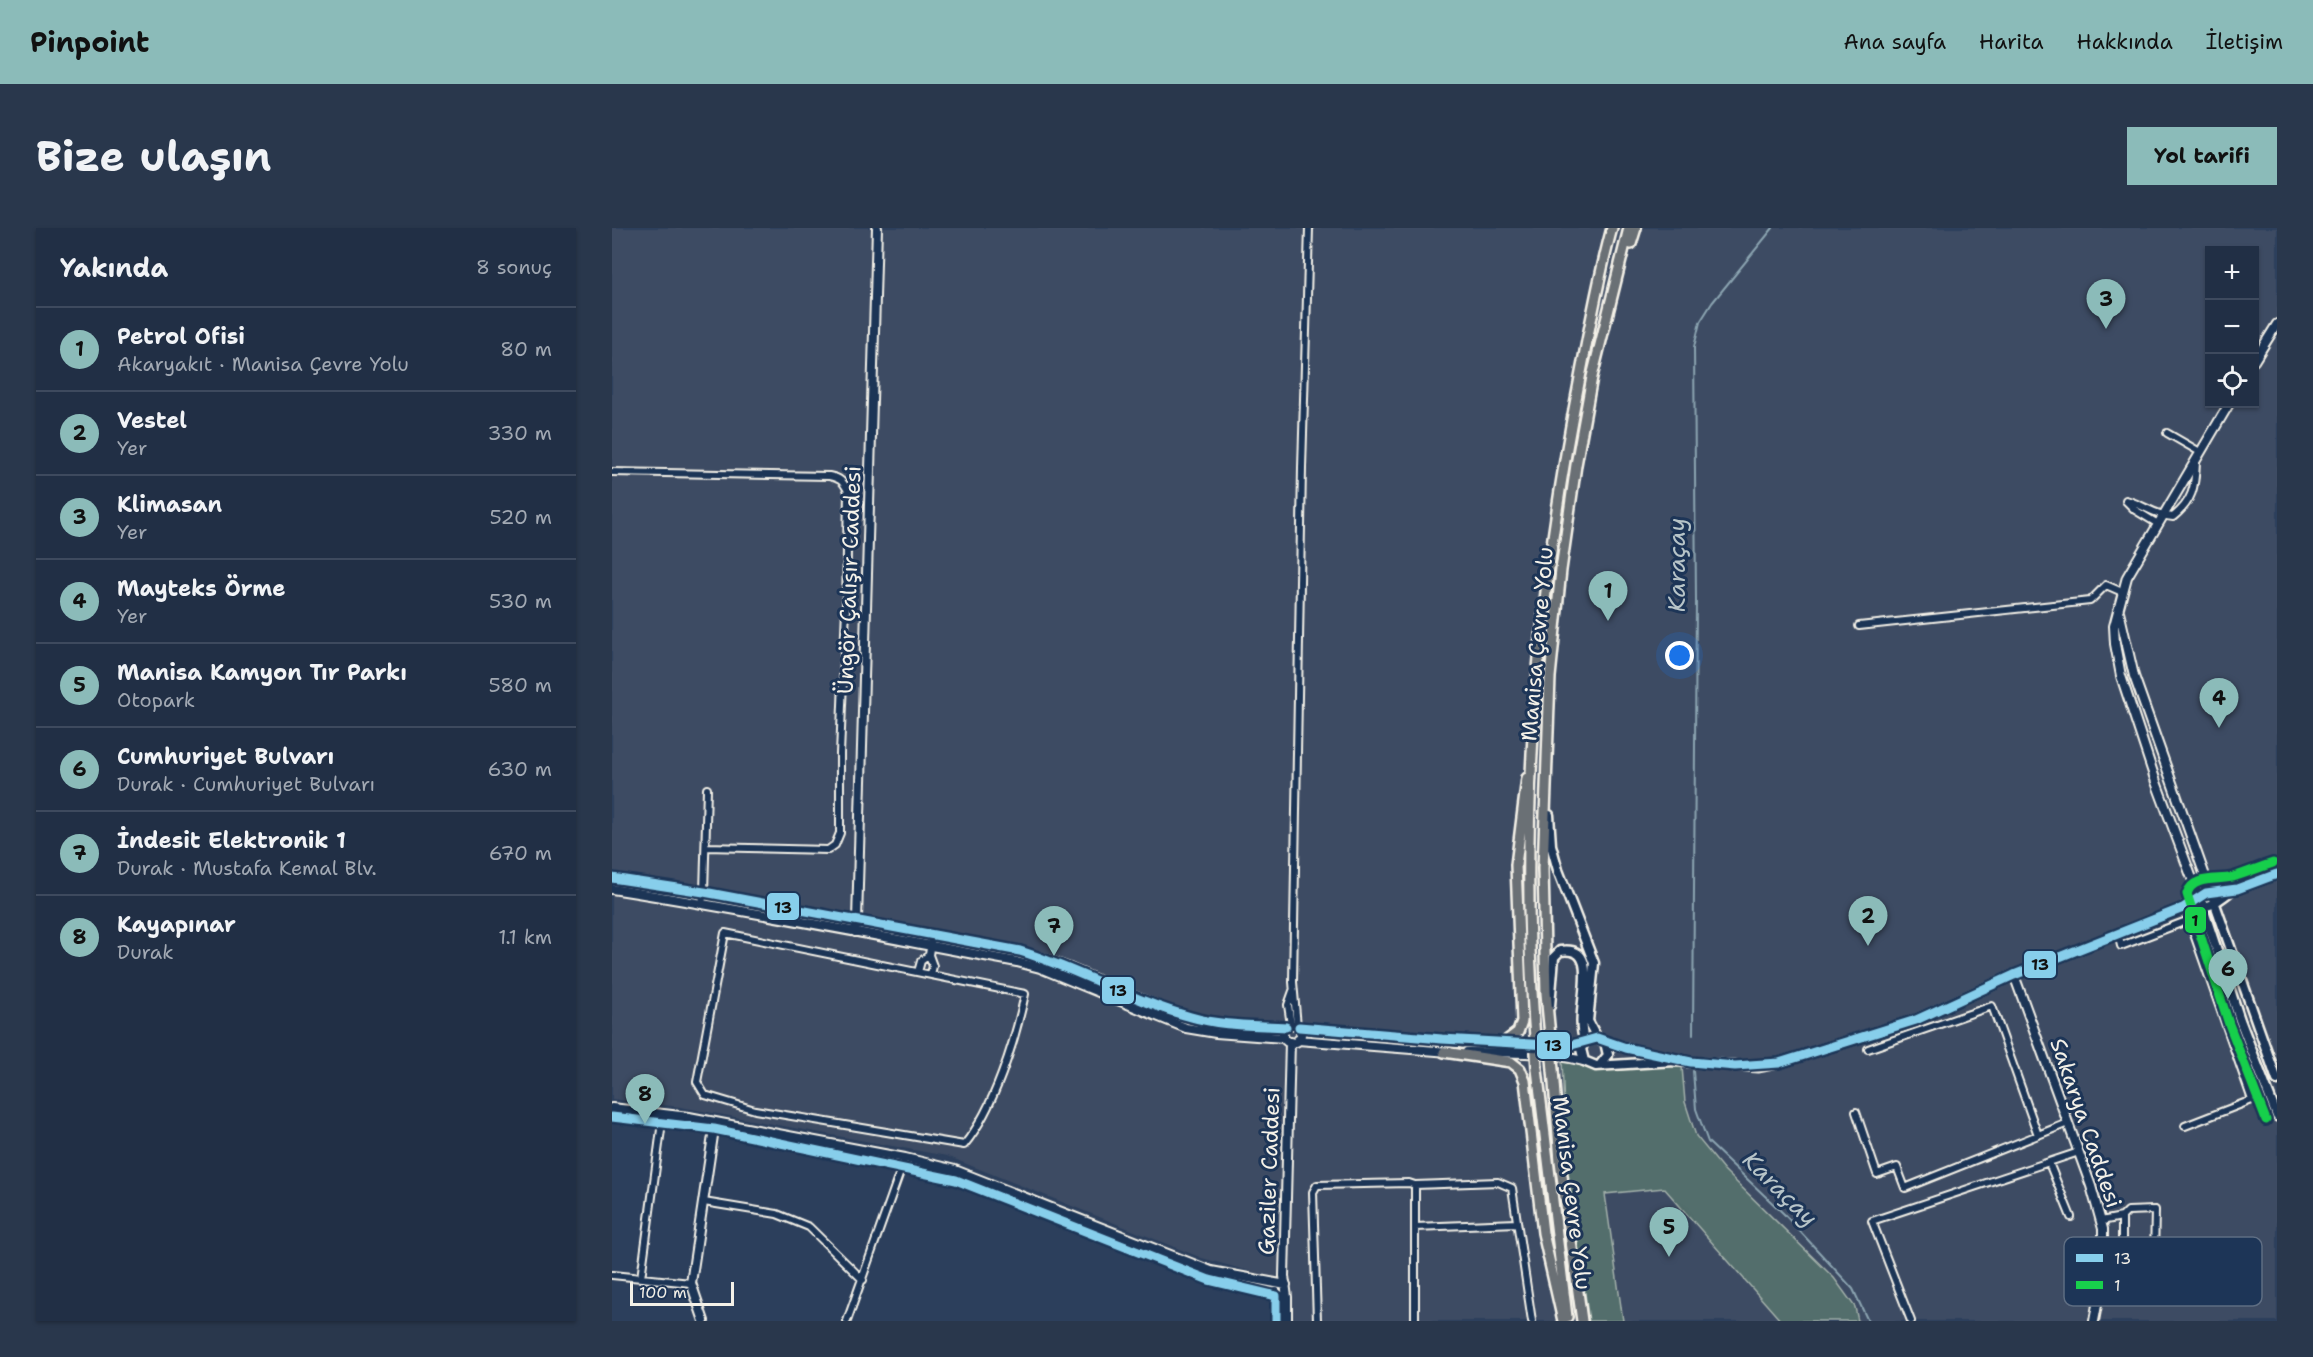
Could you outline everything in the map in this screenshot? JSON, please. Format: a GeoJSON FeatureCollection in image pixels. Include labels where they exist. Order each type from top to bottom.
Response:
{"type":"FeatureCollection","features":[{"type":"Feature","properties":{"kind":"highway"},"geometry":{"type":"LineString","coordinates":[[1602,267],[1606,228]]}},
{"type":"Feature","properties":{"kind":"highway","name":"Manisa Çevre Yolu"},"geometry":{"type":"LineString","coordinates":[[1568,1321],[1537,1069],[1529,894],[1532,752],[1545,601],[1562,474],[1602,267],[1612,228]]}},
{"type":"Feature","properties":{"kind":"highway","name":"Manisa Çevre Yolu"},"geometry":{"type":"LineString","coordinates":[[1582,1321],[1560,1161],[1546,993],[1543,869],[1550,677],[1561,570],[1576,465],[1593,378],[1629,228]]}},
{"type":"Feature","properties":{"kind":"highway"},"geometry":{"type":"LineString","coordinates":[[1619,271],[1630,249],[1636,228]]}},
{"type":"Feature","properties":{"kind":"highway"},"geometry":{"type":"LineString","coordinates":[[1506,1041],[1518,1032],[1522,1021],[1516,865],[1532,752]]}},
{"type":"Feature","properties":{"kind":"highway"},"geometry":{"type":"LineString","coordinates":[[1444,1052],[1511,1062],[1520,1069],[1525,1082],[1543,1233],[1563,1321]]}},
{"type":"Feature","properties":{"kind":"main road"},"geometry":{"type":"LineString","coordinates":[[1548,758],[1551,845],[1558,870],[1594,963],[1588,1022],[1608,1055],[1600,1065]]}},
{"type":"Feature","properties":{"kind":"main road"},"geometry":{"type":"LineString","coordinates":[[1585,1041],[1581,1049],[1584,1061],[1591,1065],[1675,1061],[1759,1066],[1779,1063],[1916,1020],[2014,975],[2183,908],[2199,895],[2210,891],[2232,890],[2277,874]]}},
{"type":"Feature","properties":{"kind":"main road"},"geometry":{"type":"LineString","coordinates":[[2183,908],[2204,908],[2214,904],[2232,890]]}},
{"type":"Feature","properties":{"kind":"main road"},"geometry":{"type":"LineString","coordinates":[[2214,904],[2276,1076]]}},
{"type":"Feature","properties":{"kind":"main road"},"geometry":{"type":"LineString","coordinates":[[2204,908],[2240,1020],[2277,1116]]}},
{"type":"Feature","properties":{"kind":"main road"},"geometry":{"type":"LineString","coordinates":[[1549,1022],[1554,957],[1560,951],[1574,952],[1582,956],[1586,963],[1580,1013],[1582,1035],[1585,1041]]}},
{"type":"Feature","properties":{"kind":"main road"},"geometry":{"type":"LineString","coordinates":[[1585,1041],[1601,1040],[1675,1061]]}},
{"type":"Feature","properties":{"kind":"street","name":"Üngör Çalışır Caddesi"},"geometry":{"type":"LineString","coordinates":[[855,932],[858,920],[877,228]]}},
{"type":"Feature","properties":{"kind":"street"},"geometry":{"type":"LineString","coordinates":[[1292,1041],[1301,1033],[1293,1026],[1293,990],[1302,468],[1309,228]]}},
{"type":"Feature","properties":{"kind":"street"},"geometry":{"type":"LineString","coordinates":[[2258,354],[2277,324]]}},
{"type":"Feature","properties":{"kind":"street"},"geometry":{"type":"LineString","coordinates":[[2204,908],[2156,782],[2121,676],[2114,626],[2127,577],[2227,408]]}},
{"type":"Feature","properties":{"kind":"street"},"geometry":{"type":"LineString","coordinates":[[2167,433],[2198,456]]}},
{"type":"Feature","properties":{"kind":"street"},"geometry":{"type":"LineString","coordinates":[[2160,520],[2140,504],[2126,500],[2135,510],[2160,520],[2173,517],[2186,506],[2195,479],[2198,456]]}},
{"type":"Feature","properties":{"kind":"street"},"geometry":{"type":"LineString","coordinates":[[612,472],[829,476],[839,478],[848,491],[846,619],[840,754],[840,833],[835,845],[828,850],[706,847]]}},
{"type":"Feature","properties":{"kind":"street"},"geometry":{"type":"LineString","coordinates":[[1859,626],[2091,601],[2106,585],[2122,592]]}},
{"type":"Feature","properties":{"kind":"street"},"geometry":{"type":"LineString","coordinates":[[2119,611],[2134,676],[2214,904]]}},
{"type":"Feature","properties":{"kind":"street"},"geometry":{"type":"LineString","coordinates":[[2156,782],[2170,777]]}},
{"type":"Feature","properties":{"kind":"street"},"geometry":{"type":"LineString","coordinates":[[702,903],[706,847],[706,789]]}},
{"type":"Feature","properties":{"kind":"street"},"geometry":{"type":"LineString","coordinates":[[612,878],[858,920],[1038,956],[1190,1017],[1221,1023],[1293,1026],[1442,1040],[1506,1041],[1568,1046],[1585,1041]]}},
{"type":"Feature","properties":{"kind":"street"},"geometry":{"type":"LineString","coordinates":[[612,889],[702,903],[855,932],[929,951],[1040,968],[1186,1028],[1292,1041],[1444,1052],[1522,1053],[1563,1056],[1584,1061]]}},
{"type":"Feature","properties":{"kind":"street"},"geometry":{"type":"LineString","coordinates":[[2118,933],[2121,946],[2190,920],[2253,1100],[2185,1126]]}},
{"type":"Feature","properties":{"kind":"street"},"geometry":{"type":"LineString","coordinates":[[725,933],[918,972],[1025,994],[992,1101],[964,1145],[755,1110],[705,1095],[697,1082],[725,933]]}},
{"type":"Feature","properties":{"kind":"street"},"geometry":{"type":"LineString","coordinates":[[931,974],[933,966],[929,951],[932,935]]}},
{"type":"Feature","properties":{"kind":"street"},"geometry":{"type":"LineString","coordinates":[[918,972],[921,961],[929,951]]}},
{"type":"Feature","properties":{"kind":"street","name":"Sakarya Caddesi"},"geometry":{"type":"LineString","coordinates":[[2014,975],[2079,1152],[2101,1221],[2103,1237]]}},
{"type":"Feature","properties":{"kind":"street"},"geometry":{"type":"LineString","coordinates":[[1868,1049],[1992,1006],[2038,1135]]}},
{"type":"Feature","properties":{"kind":"street"},"geometry":{"type":"LineString","coordinates":[[1292,1041],[1283,1033],[1293,1026]]}},
{"type":"Feature","properties":{"kind":"street","name":"Gaziler Caddesi"},"geometry":{"type":"LineString","coordinates":[[1287,1321],[1284,1276],[1292,1041]]}},
{"type":"Feature","properties":{"kind":"street"},"geometry":{"type":"LineString","coordinates":[[612,1108],[689,1117],[905,1158],[955,1170],[1211,1271],[1276,1285],[1286,1285]]}},
{"type":"Feature","properties":{"kind":"street"},"geometry":{"type":"LineString","coordinates":[[1856,1112],[1877,1174],[1897,1167],[1905,1188],[2068,1123]]}},
{"type":"Feature","properties":{"kind":"street"},"geometry":{"type":"LineString","coordinates":[[612,1117],[714,1129],[956,1180],[1209,1280],[1287,1297]]}},
{"type":"Feature","properties":{"kind":"street"},"geometry":{"type":"LineString","coordinates":[[640,1278],[662,1122]]}},
{"type":"Feature","properties":{"kind":"street"},"geometry":{"type":"LineString","coordinates":[[704,1321],[691,1283],[714,1129]]}},
{"type":"Feature","properties":{"kind":"street"},"geometry":{"type":"LineString","coordinates":[[1911,1321],[1872,1221],[2079,1152]]}},
{"type":"Feature","properties":{"kind":"street"},"geometry":{"type":"LineString","coordinates":[[847,1321],[905,1158]]}},
{"type":"Feature","properties":{"kind":"street"},"geometry":{"type":"LineString","coordinates":[[2049,1163],[2071,1217]]}},
{"type":"Feature","properties":{"kind":"street"},"geometry":{"type":"LineString","coordinates":[[1317,1321],[1313,1192],[1317,1185],[1498,1182],[1512,1188],[1532,1321]]}},
{"type":"Feature","properties":{"kind":"street"},"geometry":{"type":"LineString","coordinates":[[1415,1185],[1415,1321]]}},
{"type":"Feature","properties":{"kind":"street"},"geometry":{"type":"LineString","coordinates":[[704,1202],[777,1214],[809,1227],[863,1280]]}},
{"type":"Feature","properties":{"kind":"street"},"geometry":{"type":"LineString","coordinates":[[2101,1221],[2122,1217],[2128,1211],[2155,1210],[2154,1237]]}},
{"type":"Feature","properties":{"kind":"street"},"geometry":{"type":"LineString","coordinates":[[2122,1217],[2122,1237]]}},
{"type":"Feature","properties":{"kind":"street"},"geometry":{"type":"LineString","coordinates":[[1415,1227],[1517,1223]]}},
{"type":"Feature","properties":{"kind":"street"},"geometry":{"type":"LineString","coordinates":[[612,1275],[691,1283]]}},
{"type":"Feature","properties":{"kind":"street","name":"Gaziler Caddesi"},"geometry":{"type":"LineString","coordinates":[[1276,1321],[1276,1285],[1284,1276]]}},
{"type":"Feature","properties":{"kind":"shaded area"},"geometry":{"type":"Polygon","coordinates":[[[612,228],[2277,228],[2277,1321],[1269,1321],[1271,1277],[1202,1258],[947,1156],[681,1107],[612,1099],[612,228]]]}},
{"type":"Feature","properties":{"kind":"green space"},"geometry":{"type":"Polygon","coordinates":[[[1562,1059],[1587,1068],[1604,1069],[1643,1063],[1682,1067],[1685,1102],[1696,1136],[1724,1170],[1834,1278],[1855,1307],[1858,1321],[1781,1321],[1664,1188],[1605,1194],[1623,1321],[1589,1321],[1566,1162],[1562,1059]]]}},
{"type":"Feature","properties":{"kind":"waterway","name":"Karaçay"},"geometry":{"type":"LineString","coordinates":[[1693,1035],[1696,600],[1694,347],[1700,322],[1712,303],[1773,228]]}},
{"type":"Feature","properties":{"kind":"waterway","name":"Karaçay"},"geometry":{"type":"LineString","coordinates":[[1693,1071],[1696,1109],[1708,1142],[1784,1214],[1853,1289],[1868,1321]]}},
{"type":"Feature","properties":{"kind":"transit line","name":"1"},"geometry":{"type":"LineString","coordinates":[[2266,1120],[2229,1024],[2187,894],[2190,888],[2200,881],[2233,877],[2273,863]]}},
{"type":"Feature","properties":{"kind":"transit line","name":"13"},"geometry":{"type":"LineString","coordinates":[[1299,1027],[1442,1039],[1568,1046],[1597,1038],[1626,1048],[1691,1062],[1735,1066],[1779,1063],[1916,1020],[2014,975],[2183,908],[2206,893],[2237,889],[2277,874]]}},
{"type":"Feature","properties":{"kind":"transit line","name":"13"},"geometry":{"type":"LineString","coordinates":[[612,878],[704,892],[1020,951],[1191,1017],[1226,1024],[1286,1027]]}},
{"type":"Feature","properties":{"kind":"transit line","name":"13"},"geometry":{"type":"LineString","coordinates":[[612,1117],[714,1129],[956,1180],[1209,1280],[1276,1296],[1276,1321]]}},
{"type":"Feature","properties":{"kind":"place","name":"Klimasan"},"geometry":{"type":"Point","coordinates":[2106,329]}},
{"type":"Feature","properties":{"kind":"place","name":"Petrol Ofisi"},"geometry":{"type":"Point","coordinates":[1608,621]}},
{"type":"Feature","properties":{"kind":"place","name":"Mayteks Örme"},"geometry":{"type":"Point","coordinates":[2219,728]}},
{"type":"Feature","properties":{"kind":"place","name":"Vestel"},"geometry":{"type":"Point","coordinates":[1868,946]}},
{"type":"Feature","properties":{"kind":"place","name":"İndesit Elektronik 1"},"geometry":{"type":"Point","coordinates":[1054,956]}},
{"type":"Feature","properties":{"kind":"place","name":"Cumhuriyet Bulvarı"},"geometry":{"type":"Point","coordinates":[2228,999]}},
{"type":"Feature","properties":{"kind":"place","name":"Kayapınar"},"geometry":{"type":"Point","coordinates":[645,1124]}},
{"type":"Feature","properties":{"kind":"place","name":"Manisa Kamyon Tır Parkı"},"geometry":{"type":"Point","coordinates":[1669,1257]}}]}
